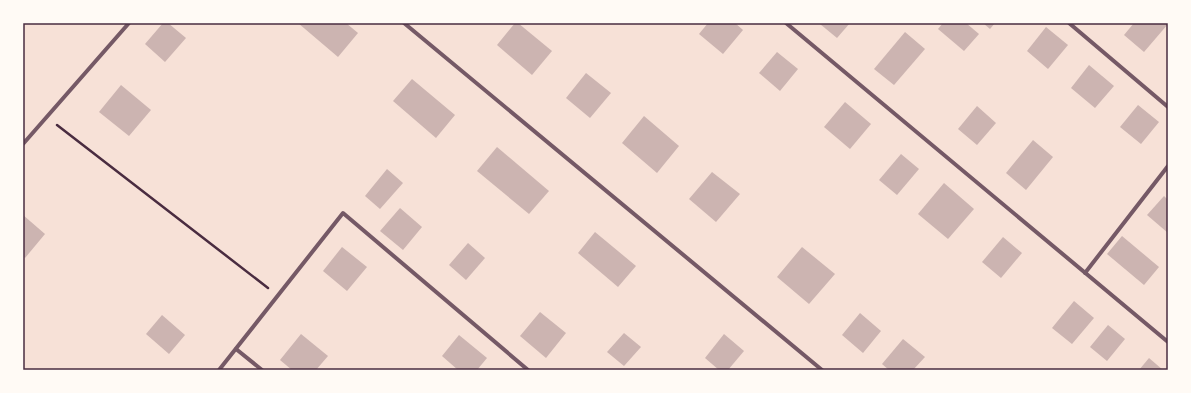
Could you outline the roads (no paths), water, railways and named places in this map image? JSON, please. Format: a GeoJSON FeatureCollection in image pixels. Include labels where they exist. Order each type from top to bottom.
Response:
{"type":"FeatureCollection","features":[{"type":"Feature","properties":{"kind":"street"},"geometry":{"type":"LineString","coordinates":[[23,144],[129,23]]}},
{"type":"Feature","properties":{"kind":"street"},"geometry":{"type":"LineString","coordinates":[[404,23],[822,370]]}},
{"type":"Feature","properties":{"kind":"street"},"geometry":{"type":"LineString","coordinates":[[786,23],[1168,342]]}},
{"type":"Feature","properties":{"kind":"street"},"geometry":{"type":"LineString","coordinates":[[1069,23],[1168,107]]}},
{"type":"Feature","properties":{"kind":"street"},"geometry":{"type":"LineString","coordinates":[[1085,273],[1168,166]]}},
{"type":"Feature","properties":{"kind":"street"},"geometry":{"type":"LineString","coordinates":[[219,370],[343,213],[528,370]]}},
{"type":"Feature","properties":{"kind":"street"},"geometry":{"type":"LineString","coordinates":[[236,349],[262,370]]}}]}
